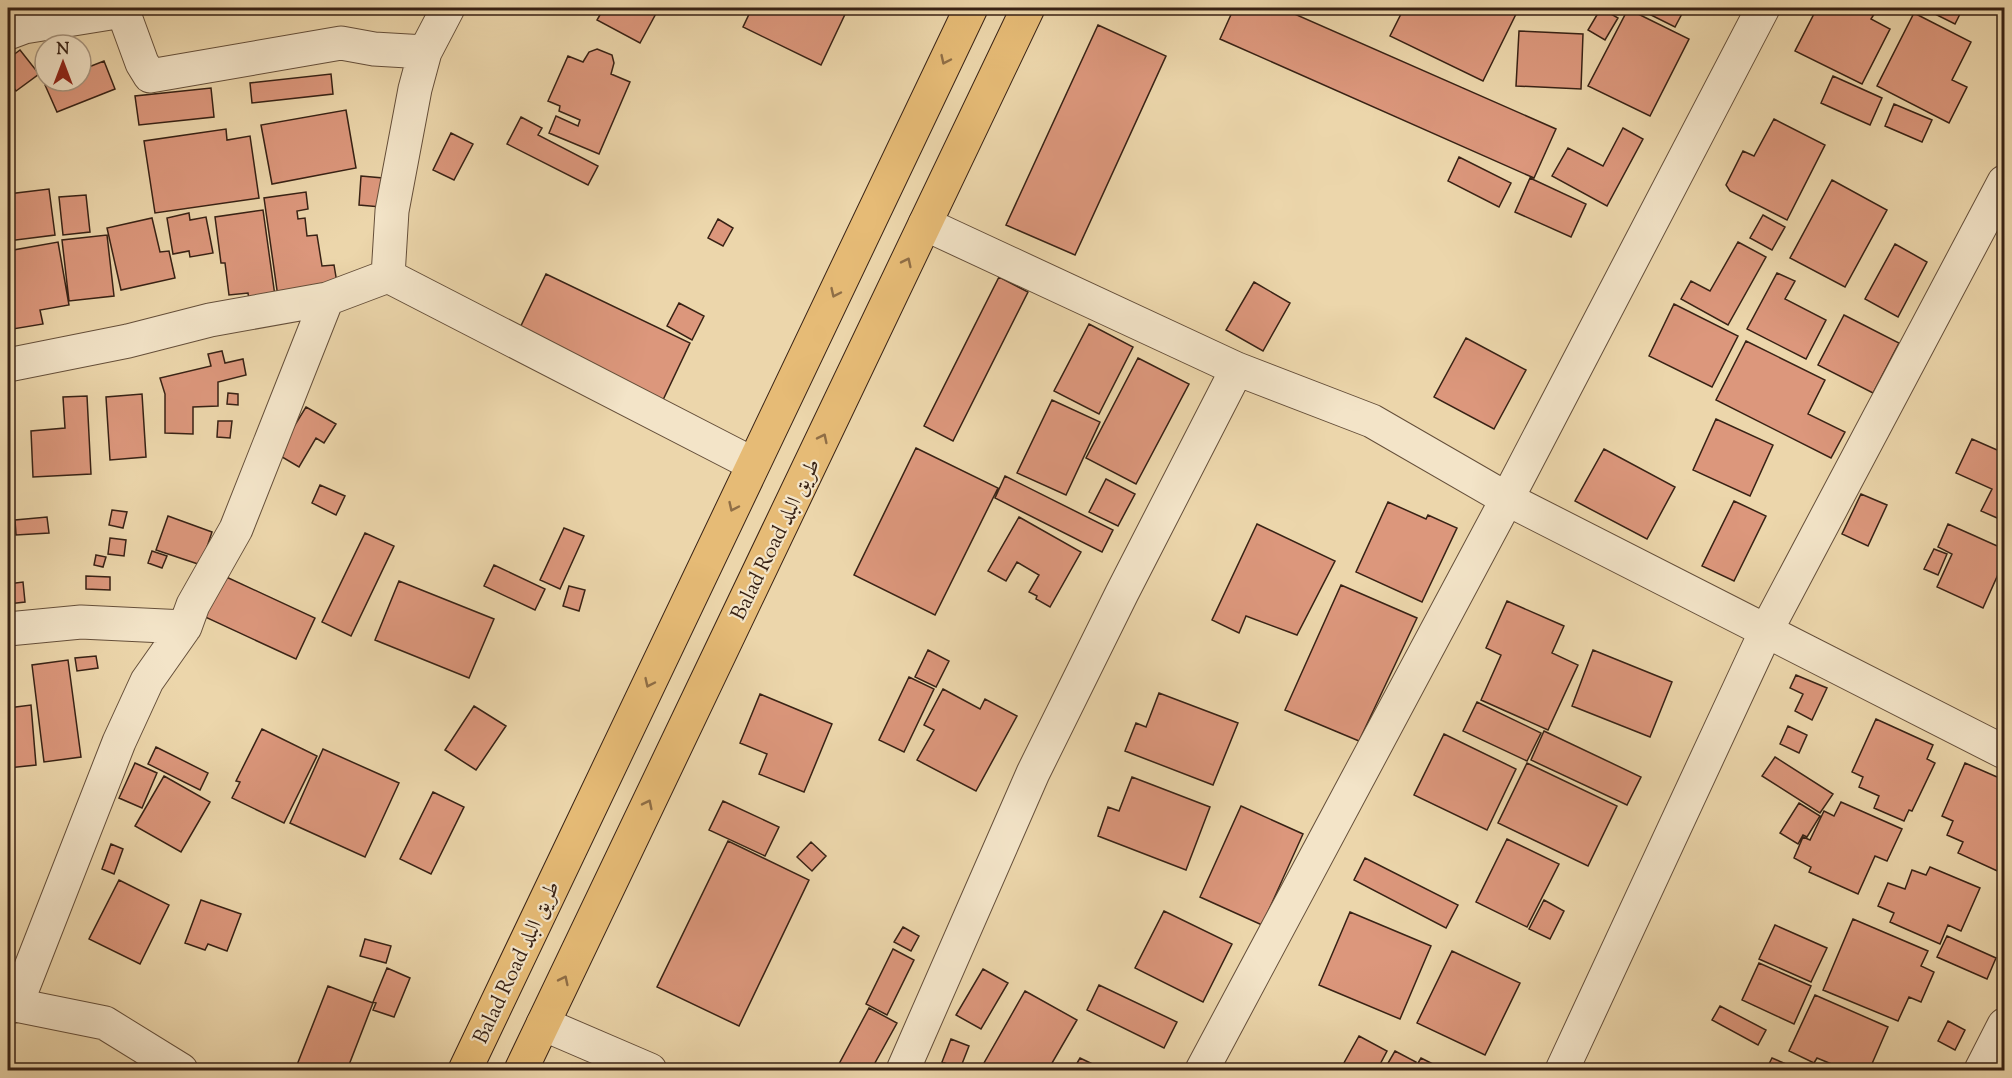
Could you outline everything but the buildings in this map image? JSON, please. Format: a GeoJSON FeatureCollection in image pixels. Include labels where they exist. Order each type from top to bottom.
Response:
{"type":"FeatureCollection","features":[{"type":"Feature","properties":{"kind":"highway","name":"Balad Road طريق البلد"},"geometry":{"type":"LineString","coordinates":[[465,1071],[970,8]]}},
{"type":"Feature","properties":{"kind":"highway","name":"Balad Road طريق البلد"},"geometry":{"type":"LineString","coordinates":[[521,1071],[1028,8]]}},
{"type":"Feature","properties":{"kind":"street"},"geometry":{"type":"LineString","coordinates":[[388,276],[392,211],[425,52],[448,8]]}},
{"type":"Feature","properties":{"kind":"street"},"geometry":{"type":"LineString","coordinates":[[1202,1071],[1507,499],[1763,8]]}},
{"type":"Feature","properties":{"kind":"street"},"geometry":{"type":"LineString","coordinates":[[8,33],[24,27],[123,9],[141,63],[150,76],[341,43],[374,49],[425,52]]}},
{"type":"Feature","properties":{"kind":"street"},"geometry":{"type":"LineString","coordinates":[[1562,1071],[1766,631],[2004,182]]}},
{"type":"Feature","properties":{"kind":"street"},"geometry":{"type":"LineString","coordinates":[[925,224],[1237,369],[1372,420],[1507,499],[2004,752]]}},
{"type":"Feature","properties":{"kind":"street"},"geometry":{"type":"LineString","coordinates":[[8,365],[128,341],[210,320],[327,299],[388,276],[753,464]]}},
{"type":"Feature","properties":{"kind":"street"},"geometry":{"type":"LineString","coordinates":[[181,1071],[105,1023],[12,1006],[119,742],[147,681],[185,627],[193,605],[236,529],[327,299]]}},
{"type":"Feature","properties":{"kind":"street"},"geometry":{"type":"LineString","coordinates":[[903,1071],[1033,773],[1237,369]]}},
{"type":"Feature","properties":{"kind":"street"},"geometry":{"type":"LineString","coordinates":[[8,629],[81,622],[185,627]]}},
{"type":"Feature","properties":{"kind":"street"},"geometry":{"type":"LineString","coordinates":[[543,1024],[650,1071]]}},
{"type":"Feature","properties":{"kind":"street"},"geometry":{"type":"LineString","coordinates":[[1981,1071],[2004,1025]]}}]}
